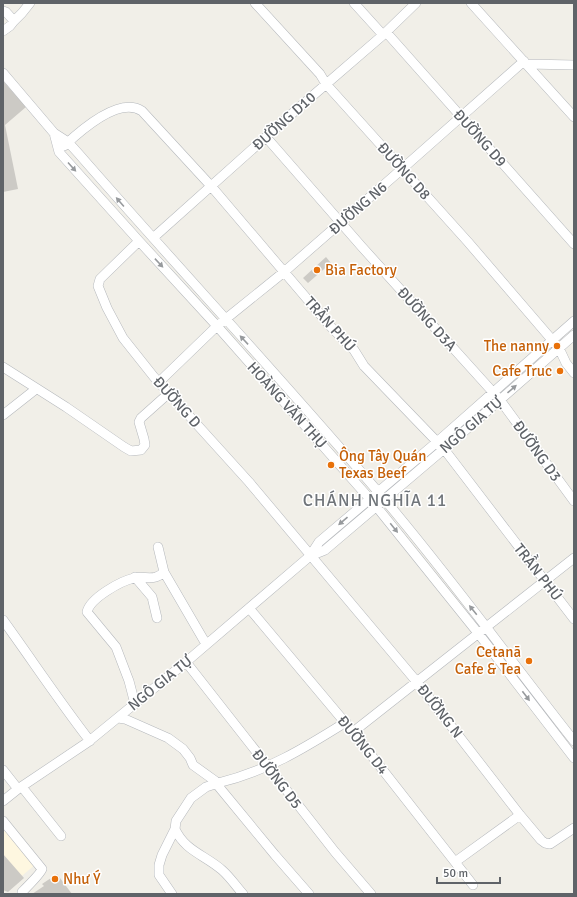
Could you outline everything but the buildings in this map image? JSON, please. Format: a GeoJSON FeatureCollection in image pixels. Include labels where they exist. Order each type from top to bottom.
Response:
{"type":"FeatureCollection","features":[{"type":"Feature","properties":{"kind":"street"},"geometry":{"type":"LineString","coordinates":[[3,31],[22,14],[30,3]]}},
{"type":"Feature","properties":{"kind":"street","name":"ĐƯỜNG D8"},"geometry":{"type":"LineString","coordinates":[[255,3],[320,74],[326,84],[468,242],[559,348]]}},
{"type":"Feature","properties":{"kind":"street","name":"ĐƯỜNG D9"},"geometry":{"type":"LineString","coordinates":[[354,3],[461,116],[574,244]]}},
{"type":"Feature","properties":{"kind":"street","name":"ĐƯỜNG D10"},"geometry":{"type":"LineString","coordinates":[[153,238],[416,3]]}},
{"type":"Feature","properties":{"kind":"street"},"geometry":{"type":"LineString","coordinates":[[471,3],[574,117]]}},
{"type":"Feature","properties":{"kind":"street"},"geometry":{"type":"LineString","coordinates":[[3,11],[6,12],[14,21]]}},
{"type":"Feature","properties":{"kind":"street"},"geometry":{"type":"LineString","coordinates":[[525,63],[574,65]]}},
{"type":"Feature","properties":{"kind":"street","name":"ĐƯỜNG N6"},"geometry":{"type":"LineString","coordinates":[[158,382],[217,326],[284,272],[461,116],[525,63]]}},
{"type":"Feature","properties":{"kind":"street","name":"HOÀNG VĂN THỤ"},"geometry":{"type":"LineString","coordinates":[[3,73],[54,133],[68,142],[304,406],[384,500],[486,627],[544,720],[574,758]]}},
{"type":"Feature","properties":{"kind":"street","name":"TRẦN PHÚ"},"geometry":{"type":"LineString","coordinates":[[59,152],[68,142],[86,127],[108,113],[125,107],[135,108],[145,114],[211,186],[331,327],[354,350],[364,366],[444,449],[574,619]]}},
{"type":"Feature","properties":{"kind":"street","name":"HOÀNG VĂN THỤ"},"geometry":{"type":"LineString","coordinates":[[54,133],[59,152],[330,453],[376,506],[478,633],[552,713],[574,741]]}},
{"type":"Feature","properties":{"kind":"street","name":"ĐƯỜNG D3A"},"geometry":{"type":"LineString","coordinates":[[266,136],[500,400]]}},
{"type":"Feature","properties":{"kind":"street"},"geometry":{"type":"LineString","coordinates":[[124,225],[134,217]]}},
{"type":"Feature","properties":{"kind":"street","name":"ĐƯỜNG D"},"geometry":{"type":"LineString","coordinates":[[139,242],[100,279],[98,286],[107,308],[123,338],[158,382],[249,482],[310,556]]}},
{"type":"Feature","properties":{"kind":"street"},"geometry":{"type":"LineString","coordinates":[[172,276],[180,269]]}},
{"type":"Feature","properties":{"kind":"street","name":"NGÔ GIA TỰ"},"geometry":{"type":"LineString","coordinates":[[3,801],[90,741],[186,662],[310,556],[319,542],[369,498],[437,442],[574,321]]}},
{"type":"Feature","properties":{"kind":"street","name":"NGÔ GIA TỰ"},"geometry":{"type":"LineString","coordinates":[[310,556],[325,550],[444,449],[574,335]]}},
{"type":"Feature","properties":{"kind":"street"},"geometry":{"type":"LineString","coordinates":[[559,348],[566,363],[574,373]]}},
{"type":"Feature","properties":{"kind":"street"},"geometry":{"type":"LineString","coordinates":[[3,366],[131,451],[141,450],[145,445],[139,422],[141,418],[169,393]]}},
{"type":"Feature","properties":{"kind":"street"},"geometry":{"type":"LineString","coordinates":[[261,376],[269,367]]}},
{"type":"Feature","properties":{"kind":"street"},"geometry":{"type":"LineString","coordinates":[[3,414],[36,389]]}},
{"type":"Feature","properties":{"kind":"street","name":"ĐƯỜNG D3"},"geometry":{"type":"LineString","coordinates":[[500,400],[574,501]]}},
{"type":"Feature","properties":{"kind":"street"},"geometry":{"type":"LineString","coordinates":[[295,414],[304,406]]}},
{"type":"Feature","properties":{"kind":"street"},"geometry":{"type":"LineString","coordinates":[[330,453],[338,446]]}},
{"type":"Feature","properties":{"kind":"street"},"geometry":{"type":"LineString","coordinates":[[158,547],[164,572],[206,644]]}},
{"type":"Feature","properties":{"kind":"street"},"geometry":{"type":"LineString","coordinates":[[415,554],[423,548]]}},
{"type":"Feature","properties":{"kind":"street","name":"ĐƯỜNG N"},"geometry":{"type":"LineString","coordinates":[[310,556],[417,682],[520,815],[545,843],[550,844],[574,828]]}},
{"type":"Feature","properties":{"kind":"street"},"geometry":{"type":"LineString","coordinates":[[353,732],[574,558]]}},
{"type":"Feature","properties":{"kind":"street"},"geometry":{"type":"LineString","coordinates":[[135,704],[129,681],[116,648],[87,612],[88,607],[93,601],[119,583],[135,577],[156,577],[164,572]]}},
{"type":"Feature","properties":{"kind":"street"},"geometry":{"type":"LineString","coordinates":[[135,577],[152,597],[157,618]]}},
{"type":"Feature","properties":{"kind":"street"},"geometry":{"type":"LineString","coordinates":[[442,589],[450,582]]}},
{"type":"Feature","properties":{"kind":"street","name":"ĐƯỜNG D4"},"geometry":{"type":"LineString","coordinates":[[249,608],[346,722],[473,885]]}},
{"type":"Feature","properties":{"kind":"street"},"geometry":{"type":"LineString","coordinates":[[3,620],[50,684],[60,703],[90,741]]}},
{"type":"Feature","properties":{"kind":"street","name":"ĐƯỜNG D5"},"geometry":{"type":"LineString","coordinates":[[186,662],[267,767],[335,852],[371,894]]}},
{"type":"Feature","properties":{"kind":"street"},"geometry":{"type":"LineString","coordinates":[[544,720],[552,713]]}},
{"type":"Feature","properties":{"kind":"street"},"geometry":{"type":"LineString","coordinates":[[118,718],[125,719],[168,738],[183,749],[194,765],[218,783],[270,850],[309,894]]}},
{"type":"Feature","properties":{"kind":"street"},"geometry":{"type":"LineString","coordinates":[[172,894],[160,875],[159,866],[162,855],[175,829],[176,821],[191,798],[206,787],[250,774],[286,758],[307,747],[346,722]]}},
{"type":"Feature","properties":{"kind":"street"},"geometry":{"type":"LineString","coordinates":[[3,770],[61,836]]}},
{"type":"Feature","properties":{"kind":"street"},"geometry":{"type":"LineString","coordinates":[[455,862],[520,815]]}},
{"type":"Feature","properties":{"kind":"street"},"geometry":{"type":"LineString","coordinates":[[3,821],[42,869],[42,872],[32,880],[22,894]]}},
{"type":"Feature","properties":{"kind":"street"},"geometry":{"type":"LineString","coordinates":[[175,829],[179,838],[189,848],[222,870],[243,894]]}},
{"type":"Feature","properties":{"kind":"shaded area"},"geometry":{"type":"Polygon","coordinates":[[[3,827],[36,864],[3,892],[3,827]]]}},
{"type":"Feature","properties":{"kind":"place","name":"Bia Factory"},"geometry":{"type":"Point","coordinates":[317,270]}},
{"type":"Feature","properties":{"kind":"place","name":"The nanny"},"geometry":{"type":"Point","coordinates":[557,346]}},
{"type":"Feature","properties":{"kind":"place","name":"Cafe Truc"},"geometry":{"type":"Point","coordinates":[560,371]}},
{"type":"Feature","properties":{"kind":"place","name":"Ông Tây Quán Texas Beef"},"geometry":{"type":"Point","coordinates":[331,465]}},
{"type":"Feature","properties":{"kind":"place","name":"Cetanā Cafe & Tea"},"geometry":{"type":"Point","coordinates":[529,661]}},
{"type":"Feature","properties":{"kind":"place","name":"Như Ý"},"geometry":{"type":"Point","coordinates":[55,879]}},
{"type":"Feature","properties":{"kind":"district","name":"CHÁNH NGHĨA 11"},"geometry":{"type":"Point","coordinates":[375,500]}}]}
